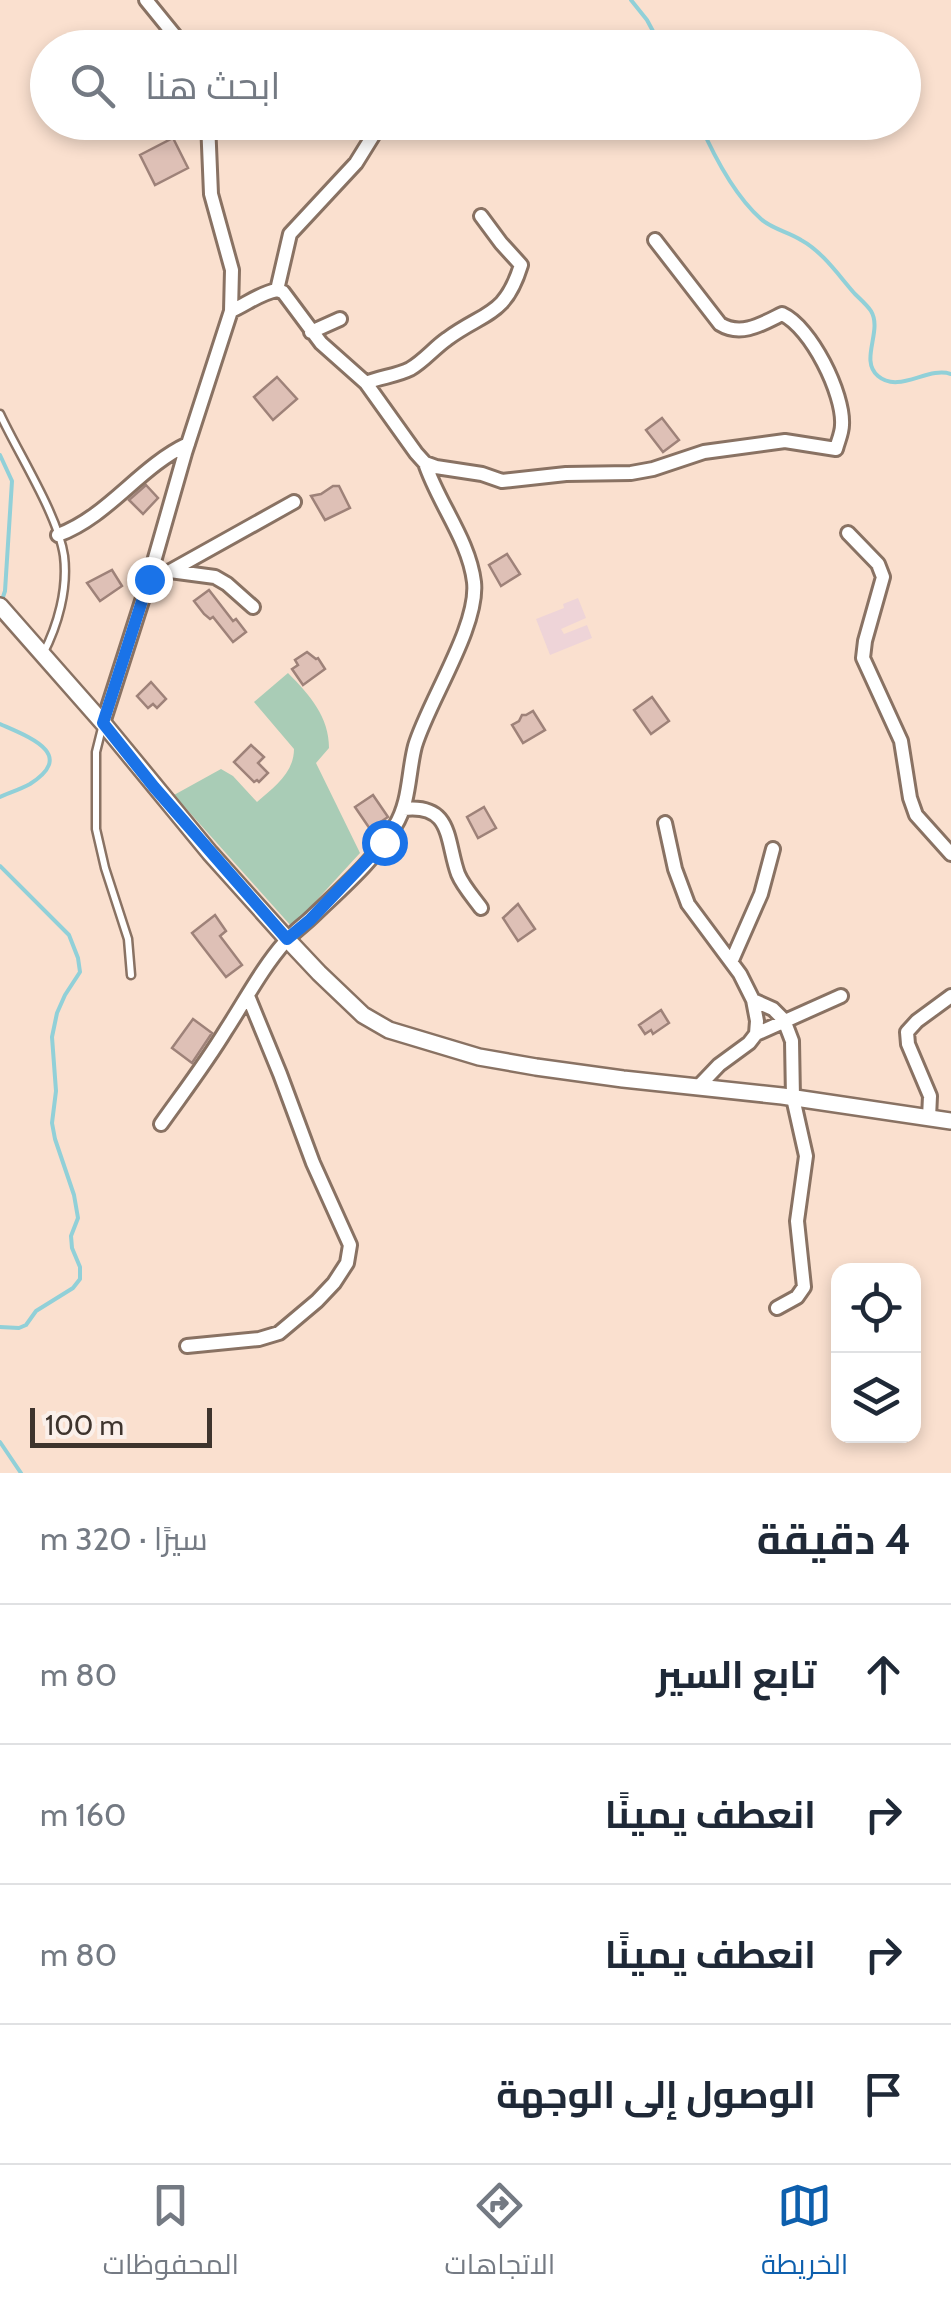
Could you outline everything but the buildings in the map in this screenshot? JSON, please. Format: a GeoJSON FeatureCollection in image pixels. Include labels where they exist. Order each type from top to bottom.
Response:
{"type":"FeatureCollection","features":[{"type":"Feature","properties":{"kind":"street"},"geometry":{"type":"LineString","coordinates":[[146,0],[171,30]]}},
{"type":"Feature","properties":{"kind":"street"},"geometry":{"type":"LineString","coordinates":[[103,723],[231,311],[232,270],[211,194],[209,140]]}},
{"type":"Feature","properties":{"kind":"street"},"geometry":{"type":"LineString","coordinates":[[278,290],[290,234],[356,163],[370,140]]}},
{"type":"Feature","properties":{"kind":"street"},"geometry":{"type":"LineString","coordinates":[[366,383],[413,368],[456,332],[502,305],[521,265],[481,216]]}},
{"type":"Feature","properties":{"kind":"street"},"geometry":{"type":"LineString","coordinates":[[425,463],[502,481],[566,474],[632,473],[704,452],[785,441],[836,449],[842,428],[840,402],[822,361],[796,324],[782,314],[747,329],[731,331],[720,324],[655,240]]}},
{"type":"Feature","properties":{"kind":"street"},"geometry":{"type":"LineString","coordinates":[[162,1124],[287,939],[370,858],[396,826],[404,809],[416,742],[460,641],[474,594],[465,552],[425,463],[366,383],[311,332],[282,292],[258,295],[231,311]]}},
{"type":"Feature","properties":{"kind":"street"},"geometry":{"type":"LineString","coordinates":[[311,332],[340,319]]}},
{"type":"Feature","properties":{"kind":"street"},"geometry":{"type":"LineString","coordinates":[[58,536],[109,506],[158,462],[188,444]]}},
{"type":"Feature","properties":{"kind":"street"},"geometry":{"type":"LineString","coordinates":[[149,579],[294,502]]}},
{"type":"Feature","properties":{"kind":"street"},"geometry":{"type":"LineString","coordinates":[[848,533],[878,564],[883,577],[863,658],[901,741],[916,815],[951,854]]}},
{"type":"Feature","properties":{"kind":"street"},"geometry":{"type":"LineString","coordinates":[[170,571],[215,577],[252,607]]}},
{"type":"Feature","properties":{"kind":"street"},"geometry":{"type":"LineString","coordinates":[[4,611],[318,973],[363,1015],[389,1030],[479,1057],[553,1070],[942,1117]]}},
{"type":"Feature","properties":{"kind":"street"},"geometry":{"type":"LineString","coordinates":[[404,809],[428,810],[442,821],[448,829],[462,882],[481,908]]}},
{"type":"Feature","properties":{"kind":"street"},"geometry":{"type":"LineString","coordinates":[[666,823],[675,870],[688,904],[732,960],[752,1000],[756,1034]]}},
{"type":"Feature","properties":{"kind":"street"},"geometry":{"type":"LineString","coordinates":[[732,960],[756,906],[773,850]]}},
{"type":"Feature","properties":{"kind":"street"},"geometry":{"type":"LineString","coordinates":[[187,1346],[259,1339],[279,1333],[334,1283],[346,1264],[350,1245],[313,1163],[248,996]]}},
{"type":"Feature","properties":{"kind":"street"},"geometry":{"type":"LineString","coordinates":[[698,1087],[756,1034],[841,996]]}},
{"type":"Feature","properties":{"kind":"street"},"geometry":{"type":"LineString","coordinates":[[942,1117],[908,1044],[907,1032],[951,996]]}},
{"type":"Feature","properties":{"kind":"street"},"geometry":{"type":"LineString","coordinates":[[752,1000],[773,1009],[784,1020],[792,1041],[793,1098],[806,1156],[797,1220],[804,1287],[778,1308]]}},
{"type":"Feature","properties":{"kind":"lane"},"geometry":{"type":"LineString","coordinates":[[0,414],[42,497],[64,556],[62,598],[54,632],[42,655]]}},
{"type":"Feature","properties":{"kind":"lane"},"geometry":{"type":"LineString","coordinates":[[103,723],[96,752],[96,829],[128,939],[131,975]]}},
{"type":"Feature","properties":{"kind":"shaded area"},"geometry":{"type":"Polygon","coordinates":[[[578,598],[586,618],[561,629],[564,634],[587,625],[592,638],[550,655],[536,619],[578,598]]]}},
{"type":"Feature","properties":{"kind":"green space"},"geometry":{"type":"Polygon","coordinates":[[[288,673],[311,698],[326,726],[329,748],[316,763],[360,853],[292,927],[174,795],[221,769],[257,802],[282,779],[291,765],[294,749],[254,702],[288,673]]]}},
{"type":"Feature","properties":{"kind":"waterway"},"geometry":{"type":"LineString","coordinates":[[631,0],[652,30]]}},
{"type":"Feature","properties":{"kind":"waterway"},"geometry":{"type":"LineString","coordinates":[[708,140],[751,210],[816,251],[871,311],[871,362],[878,376],[895,382],[933,373],[951,374]]}},
{"type":"Feature","properties":{"kind":"waterway"},"geometry":{"type":"LineString","coordinates":[[0,455],[12,481],[2,600]]}},
{"type":"Feature","properties":{"kind":"waterway"},"geometry":{"type":"LineString","coordinates":[[0,724],[35,741],[49,755],[43,773],[30,784],[0,797]]}},
{"type":"Feature","properties":{"kind":"waterway"},"geometry":{"type":"LineString","coordinates":[[0,866],[69,935],[80,972],[57,1013],[52,1037],[56,1091],[52,1123],[74,1195],[78,1218],[71,1236],[80,1279],[73,1288],[36,1311],[26,1325],[0,1327]]}},
{"type":"Feature","properties":{"kind":"waterway"},"geometry":{"type":"LineString","coordinates":[[0,1442],[21,1473]]}},
{"type":"Feature","properties":{"kind":"route"},"geometry":{"type":"LineString","coordinates":[[149,579],[103,723],[287,939],[384,842]]}}]}
